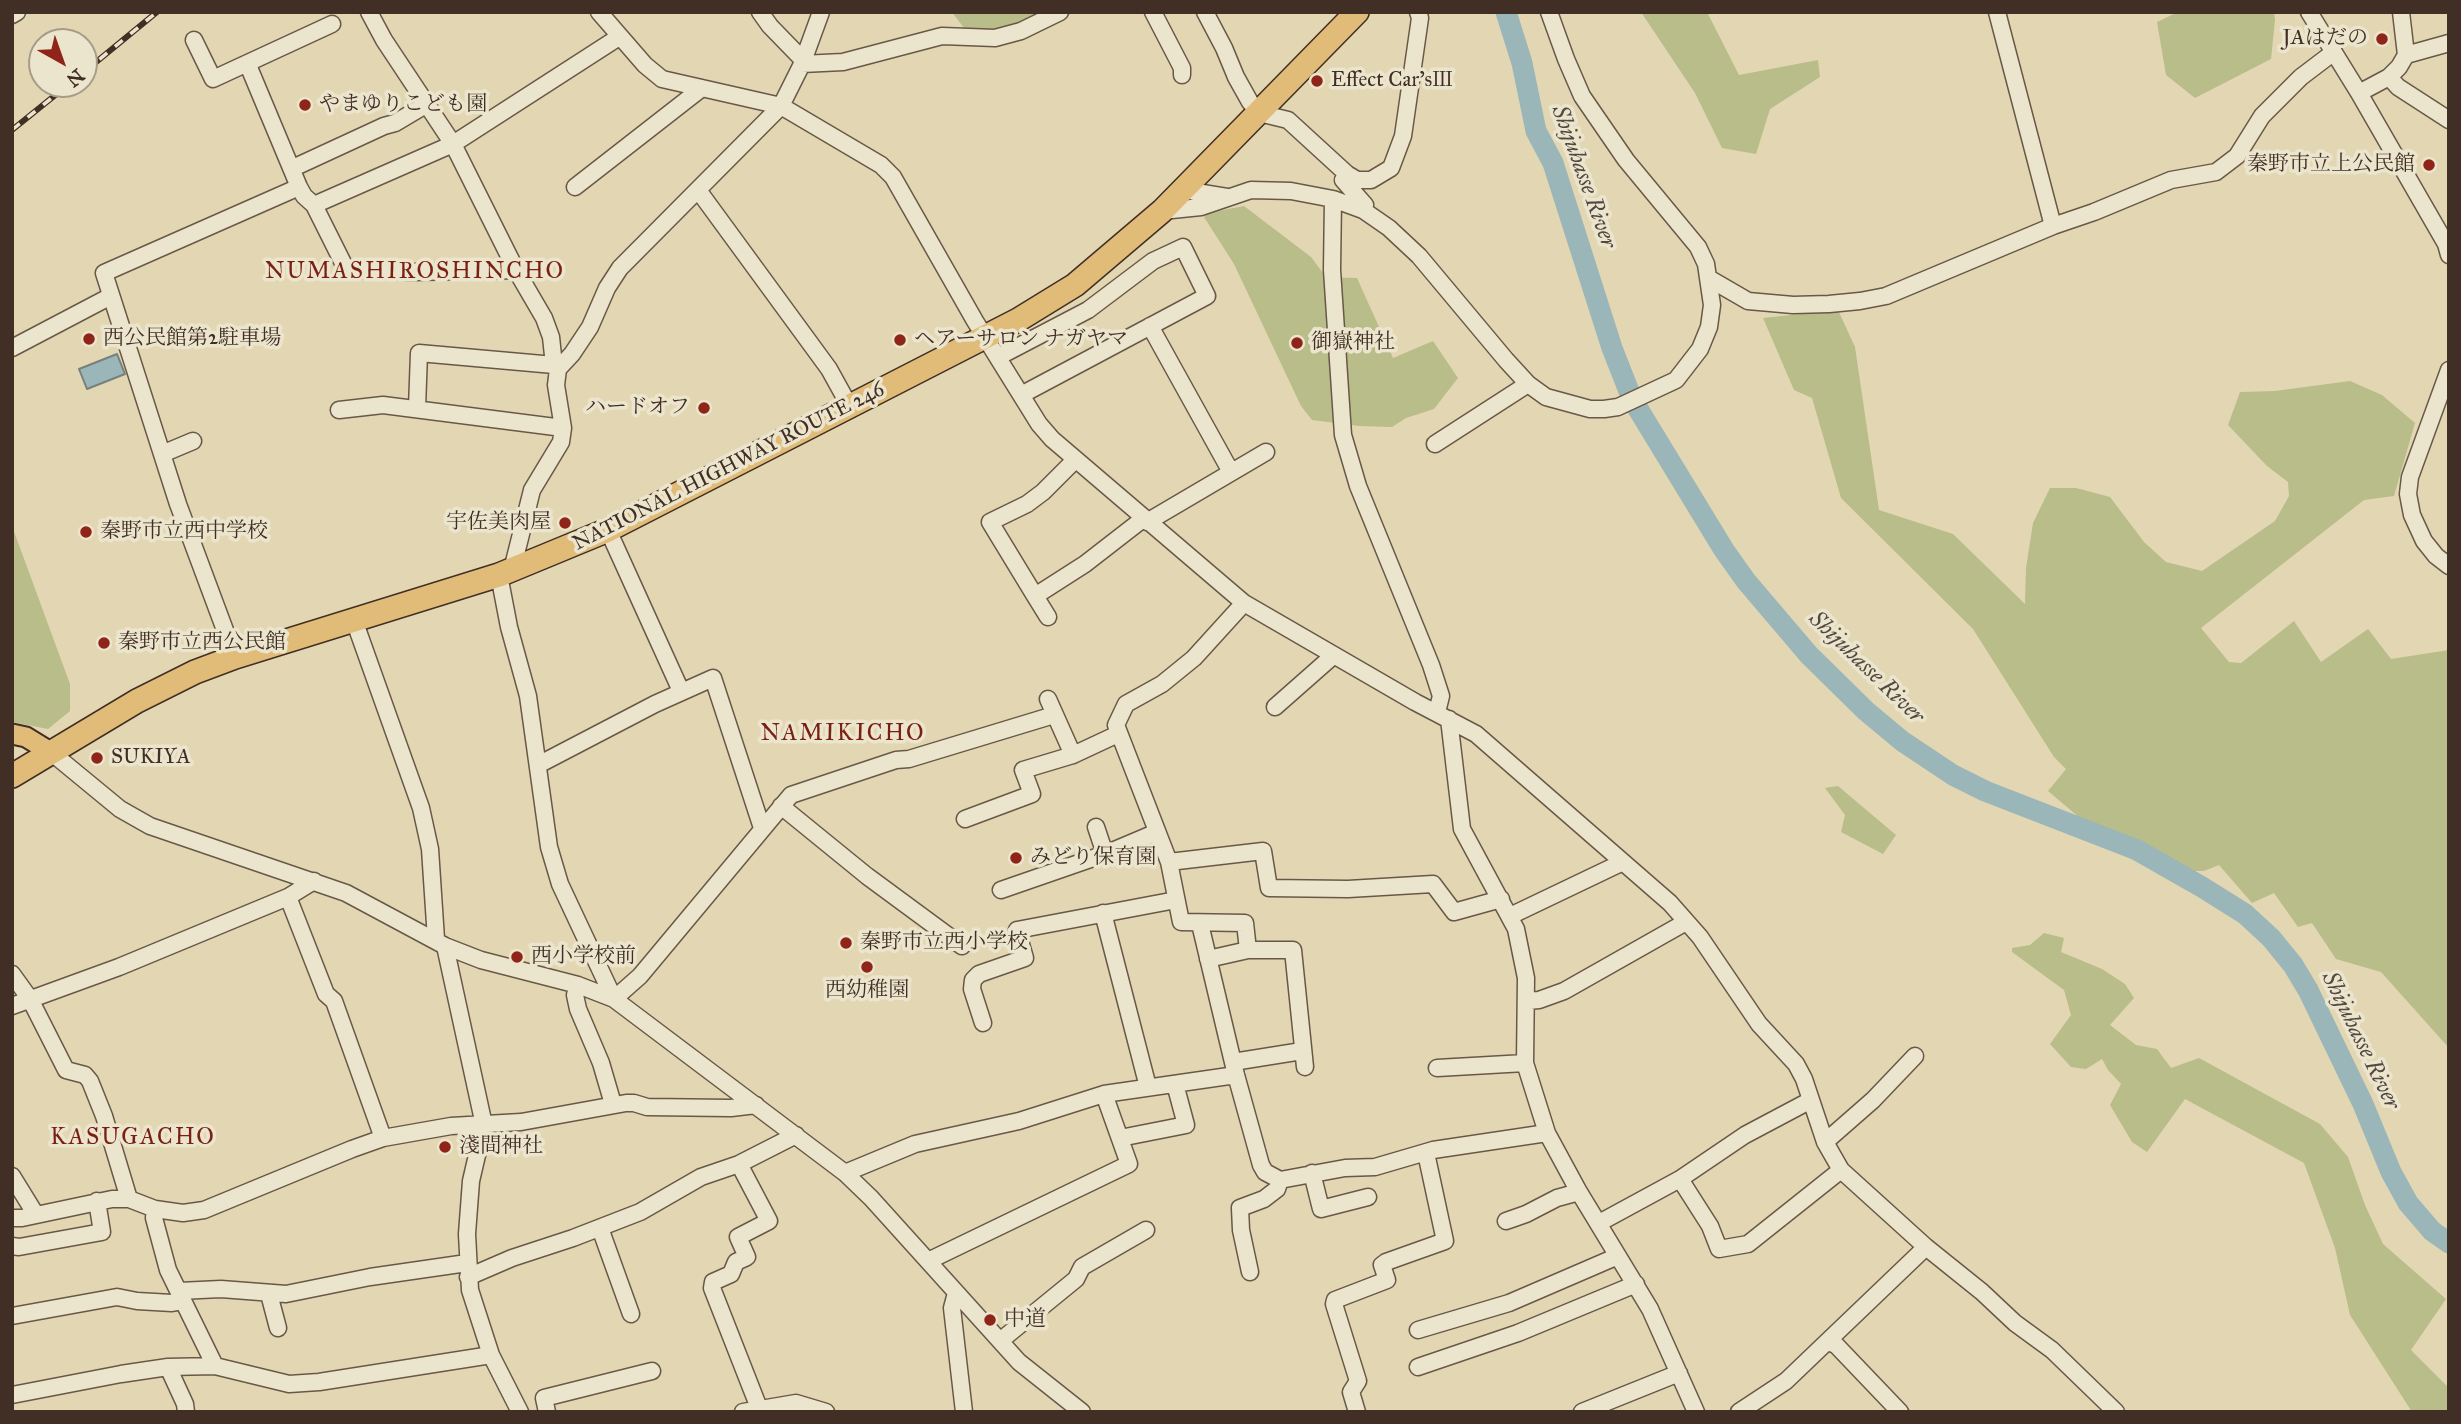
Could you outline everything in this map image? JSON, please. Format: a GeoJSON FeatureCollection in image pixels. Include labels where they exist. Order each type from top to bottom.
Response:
{"type":"FeatureCollection","features":[{"type":"Feature","properties":{"kind":"highway","name":"NATIONAL HIGHWAY ROUTE 246"},"geometry":{"type":"LineString","coordinates":[[12,776],[148,696],[195,672],[506,572],[608,530],[1018,320],[1075,285],[1162,211],[1357,12]]}},
{"type":"Feature","properties":{"kind":"main road"},"geometry":{"type":"LineString","coordinates":[[12,734],[26,737],[52,753]]}},
{"type":"Feature","properties":{"kind":"street"},"geometry":{"type":"LineString","coordinates":[[12,15],[18,12]]}},
{"type":"Feature","properties":{"kind":"street"},"geometry":{"type":"LineString","coordinates":[[369,12],[383,40],[453,144],[516,270],[544,318],[551,337],[563,428],[558,448],[532,490],[506,572],[509,627],[528,696],[549,847],[560,884],[614,999]]}},
{"type":"Feature","properties":{"kind":"street"},"geometry":{"type":"LineString","coordinates":[[599,12],[645,65],[662,79],[781,106],[881,164],[893,177],[985,337],[1039,424],[1075,460],[1244,603],[1415,702],[1476,734],[1670,903],[1726,972],[1759,1024],[1796,1064],[1804,1079],[1825,1142],[1841,1170],[2015,1323],[2052,1350],[2116,1412]]}},
{"type":"Feature","properties":{"kind":"street"},"geometry":{"type":"LineString","coordinates":[[761,12],[770,26],[803,62],[844,62],[942,36],[995,38],[1021,31],[1060,12]]}},
{"type":"Feature","properties":{"kind":"street"},"geometry":{"type":"LineString","coordinates":[[418,408],[419,353],[556,367],[572,354],[590,327],[607,288],[620,268],[781,106],[803,62],[821,12]]}},
{"type":"Feature","properties":{"kind":"street"},"geometry":{"type":"LineString","coordinates":[[1153,12],[1182,68],[1182,75]]}},
{"type":"Feature","properties":{"kind":"street"},"geometry":{"type":"LineString","coordinates":[[1205,12],[1236,77],[1259,113],[1288,120],[1357,180],[1371,180],[1391,168],[1404,136],[1420,18],[1418,12]]}},
{"type":"Feature","properties":{"kind":"street"},"geometry":{"type":"LineString","coordinates":[[1162,211],[1201,207],[1251,190],[1273,189],[1333,199],[1363,210],[1389,228],[1419,256],[1528,384],[1546,397],[1590,409],[1618,407],[1676,380],[1700,349],[1709,327],[1712,305],[1710,279],[1698,247],[1626,160],[1582,96],[1549,12]]}},
{"type":"Feature","properties":{"kind":"street"},"geometry":{"type":"LineString","coordinates":[[1997,12],[2053,226]]}},
{"type":"Feature","properties":{"kind":"street"},"geometry":{"type":"LineString","coordinates":[[2309,12],[2359,93],[2448,249]]}},
{"type":"Feature","properties":{"kind":"street"},"geometry":{"type":"LineString","coordinates":[[2359,93],[2389,77],[2406,55],[2401,12]]}},
{"type":"Feature","properties":{"kind":"street"},"geometry":{"type":"LineString","coordinates":[[194,40],[213,79],[332,24]]}},
{"type":"Feature","properties":{"kind":"street"},"geometry":{"type":"LineString","coordinates":[[314,205],[453,144],[620,37]]}},
{"type":"Feature","properties":{"kind":"street"},"geometry":{"type":"LineString","coordinates":[[2406,55],[2449,44]]}},
{"type":"Feature","properties":{"kind":"street"},"geometry":{"type":"LineString","coordinates":[[1710,279],[1748,301],[1793,305],[1860,301],[1886,296],[2171,180],[2216,172],[2236,156],[2262,116],[2301,77],[2334,52]]}},
{"type":"Feature","properties":{"kind":"street"},"geometry":{"type":"LineString","coordinates":[[247,65],[299,187],[314,205],[346,269],[411,272],[516,270]]}},
{"type":"Feature","properties":{"kind":"street"},"geometry":{"type":"LineString","coordinates":[[2389,77],[2398,88],[2449,120]]}},
{"type":"Feature","properties":{"kind":"street"},"geometry":{"type":"LineString","coordinates":[[575,187],[702,88]]}},
{"type":"Feature","properties":{"kind":"street"},"geometry":{"type":"LineString","coordinates":[[293,168],[395,123],[427,104]]}},
{"type":"Feature","properties":{"kind":"street"},"geometry":{"type":"LineString","coordinates":[[1347,174],[1343,180],[1366,205],[1363,210]]}},
{"type":"Feature","properties":{"kind":"street"},"geometry":{"type":"LineString","coordinates":[[235,657],[178,504],[104,273],[299,187]]}},
{"type":"Feature","properties":{"kind":"street"},"geometry":{"type":"LineString","coordinates":[[698,190],[829,369],[850,407]]}},
{"type":"Feature","properties":{"kind":"street"},"geometry":{"type":"LineString","coordinates":[[1184,190],[1230,197]]}},
{"type":"Feature","properties":{"kind":"street"},"geometry":{"type":"LineString","coordinates":[[1333,199],[1332,270],[1343,435],[1357,486],[1431,665],[1441,696],[1462,829],[1516,929],[1527,1001],[1525,1063],[1547,1133],[1578,1192],[1636,1284],[1696,1412]]}},
{"type":"Feature","properties":{"kind":"street"},"geometry":{"type":"LineString","coordinates":[[998,357],[1088,310],[1153,261],[1183,247],[1207,296],[1021,394]]}},
{"type":"Feature","properties":{"kind":"street"},"geometry":{"type":"LineString","coordinates":[[12,348],[111,296]]}},
{"type":"Feature","properties":{"kind":"street"},"geometry":{"type":"LineString","coordinates":[[1150,326],[1231,472]]}},
{"type":"Feature","properties":{"kind":"street"},"geometry":{"type":"LineString","coordinates":[[2449,370],[2410,477],[2409,494],[2412,515],[2421,535],[2436,555],[2449,566]]}},
{"type":"Feature","properties":{"kind":"street"},"geometry":{"type":"LineString","coordinates":[[1435,444],[1528,384]]}},
{"type":"Feature","properties":{"kind":"street"},"geometry":{"type":"LineString","coordinates":[[340,410],[383,405],[563,428]]}},
{"type":"Feature","properties":{"kind":"street"},"geometry":{"type":"LineString","coordinates":[[162,454],[193,441]]}},
{"type":"Feature","properties":{"kind":"street"},"geometry":{"type":"LineString","coordinates":[[1035,596],[1145,520],[1266,452]]}},
{"type":"Feature","properties":{"kind":"street"},"geometry":{"type":"LineString","coordinates":[[1048,617],[985,525],[1035,498],[1075,460]]}},
{"type":"Feature","properties":{"kind":"street"},"geometry":{"type":"LineString","coordinates":[[608,530],[681,691]]}},
{"type":"Feature","properties":{"kind":"street"},"geometry":{"type":"LineString","coordinates":[[1244,603],[1194,658],[1162,684],[1126,704],[1116,725],[1169,862],[1181,922],[1245,923],[1248,950]]}},
{"type":"Feature","properties":{"kind":"street"},"geometry":{"type":"LineString","coordinates":[[354,620],[421,808],[430,849],[440,943],[484,1125],[471,1181],[467,1270],[481,1329],[520,1412]]}},
{"type":"Feature","properties":{"kind":"street"},"geometry":{"type":"LineString","coordinates":[[1275,707],[1334,655]]}},
{"type":"Feature","properties":{"kind":"street"},"geometry":{"type":"LineString","coordinates":[[538,765],[681,691],[713,678],[762,828]]}},
{"type":"Feature","properties":{"kind":"street"},"geometry":{"type":"LineString","coordinates":[[1048,699],[1073,755]]}},
{"type":"Feature","properties":{"kind":"street"},"geometry":{"type":"LineString","coordinates":[[614,999],[639,976],[796,791],[1054,715]]}},
{"type":"Feature","properties":{"kind":"street"},"geometry":{"type":"LineString","coordinates":[[965,818],[1032,794],[1023,771],[1073,755],[1118,734]]}},
{"type":"Feature","properties":{"kind":"street"},"geometry":{"type":"LineString","coordinates":[[52,753],[120,809],[137,819],[346,893],[440,943],[481,960],[578,985],[614,999],[845,1173],[871,1198],[1019,1362],[1082,1412]]}},
{"type":"Feature","properties":{"kind":"street"},"geometry":{"type":"LineString","coordinates":[[781,806],[866,876],[962,946]]}},
{"type":"Feature","properties":{"kind":"street"},"geometry":{"type":"LineString","coordinates":[[1096,827],[1105,854]]}},
{"type":"Feature","properties":{"kind":"street"},"geometry":{"type":"LineString","coordinates":[[1001,890],[1105,854],[1157,832]]}},
{"type":"Feature","properties":{"kind":"street"},"geometry":{"type":"LineString","coordinates":[[1169,862],[1263,851],[1269,888],[1348,889],[1433,884],[1454,912],[1501,899]]}},
{"type":"Feature","properties":{"kind":"street"},"geometry":{"type":"LineString","coordinates":[[1510,916],[1623,862]]}},
{"type":"Feature","properties":{"kind":"street"},"geometry":{"type":"LineString","coordinates":[[12,1006],[119,967],[288,897],[314,881]]}},
{"type":"Feature","properties":{"kind":"street"},"geometry":{"type":"LineString","coordinates":[[288,897],[326,994],[334,1001],[383,1138]]}},
{"type":"Feature","properties":{"kind":"street"},"geometry":{"type":"LineString","coordinates":[[983,1023],[972,989],[973,980],[979,974],[1025,958],[1017,930],[1176,900]]}},
{"type":"Feature","properties":{"kind":"street"},"geometry":{"type":"LineString","coordinates":[[1103,913],[1148,1087]]}},
{"type":"Feature","properties":{"kind":"street"},"geometry":{"type":"LineString","coordinates":[[1527,1001],[1539,1000],[1564,991],[1686,922]]}},
{"type":"Feature","properties":{"kind":"street"},"geometry":{"type":"LineString","coordinates":[[1199,924],[1234,1069],[1261,1166],[1265,1172],[1280,1180],[1345,1168],[1375,1167],[1433,1150],[1547,1133]]}},
{"type":"Feature","properties":{"kind":"street"},"geometry":{"type":"LineString","coordinates":[[845,1173],[915,1144],[1019,1121],[1104,1094],[1175,1084],[1234,1069],[1304,1059],[1293,950],[1248,950],[1208,958]]}},
{"type":"Feature","properties":{"kind":"street"},"geometry":{"type":"LineString","coordinates":[[12,974],[30,999],[66,1070],[85,1075],[90,1081],[110,1134],[129,1199]]}},
{"type":"Feature","properties":{"kind":"street"},"geometry":{"type":"LineString","coordinates":[[578,985],[575,995],[578,1009],[601,1063],[613,1104]]}},
{"type":"Feature","properties":{"kind":"street"},"geometry":{"type":"LineString","coordinates":[[1825,1142],[1872,1100],[1914,1056]]}},
{"type":"Feature","properties":{"kind":"street"},"geometry":{"type":"LineString","coordinates":[[1437,1068],[1525,1063]]}},
{"type":"Feature","properties":{"kind":"street"},"geometry":{"type":"LineString","coordinates":[[1119,1138],[1186,1125],[1175,1084]]}},
{"type":"Feature","properties":{"kind":"street"},"geometry":{"type":"LineString","coordinates":[[928,1261],[1129,1164],[1104,1094]]}},
{"type":"Feature","properties":{"kind":"street"},"geometry":{"type":"LineString","coordinates":[[1812,1102],[1839,1130]]}},
{"type":"Feature","properties":{"kind":"street"},"geometry":{"type":"LineString","coordinates":[[1599,1223],[1680,1180],[1745,1135],[1812,1102]]}},
{"type":"Feature","properties":{"kind":"street"},"geometry":{"type":"LineString","coordinates":[[24,1217],[97,1201],[129,1199],[155,1209],[183,1213],[205,1210],[340,1153],[383,1138],[452,1126],[521,1122],[613,1104],[731,1108],[756,1105]]}},
{"type":"Feature","properties":{"kind":"street"},"geometry":{"type":"LineString","coordinates":[[12,1316],[101,1298],[117,1297],[172,1303],[181,1296],[233,1289],[286,1294],[370,1277],[467,1270],[512,1258],[640,1212],[701,1177],[739,1164],[796,1135]]}},
{"type":"Feature","properties":{"kind":"street"},"geometry":{"type":"LineString","coordinates":[[1357,1412],[1351,1392],[1358,1381],[1335,1300],[1387,1280],[1382,1265],[1387,1262],[1445,1241],[1426,1153]]}},
{"type":"Feature","properties":{"kind":"street"},"geometry":{"type":"LineString","coordinates":[[739,1164],[769,1221],[738,1237],[747,1257],[736,1262],[731,1274],[713,1282],[712,1288],[751,1410],[796,1403],[826,1412]]}},
{"type":"Feature","properties":{"kind":"street"},"geometry":{"type":"LineString","coordinates":[[1680,1180],[1710,1226],[1719,1249],[1748,1244],[1841,1170]]}},
{"type":"Feature","properties":{"kind":"street"},"geometry":{"type":"LineString","coordinates":[[1312,1173],[1321,1209],[1345,1210],[1368,1197]]}},
{"type":"Feature","properties":{"kind":"street"},"geometry":{"type":"LineString","coordinates":[[12,1176],[24,1217],[16,1247],[102,1232],[97,1201]]}},
{"type":"Feature","properties":{"kind":"street"},"geometry":{"type":"LineString","coordinates":[[1250,1272],[1241,1230],[1240,1208],[1264,1199],[1277,1189],[1280,1180]]}},
{"type":"Feature","properties":{"kind":"street"},"geometry":{"type":"LineString","coordinates":[[1506,1221],[1527,1214],[1557,1198],[1578,1192]]}},
{"type":"Feature","properties":{"kind":"street"},"geometry":{"type":"LineString","coordinates":[[155,1209],[153,1218],[168,1270],[215,1366]]}},
{"type":"Feature","properties":{"kind":"street"},"geometry":{"type":"LineString","coordinates":[[600,1228],[631,1314]]}},
{"type":"Feature","properties":{"kind":"street"},"geometry":{"type":"LineString","coordinates":[[1000,1341],[1076,1279],[1082,1267],[1146,1230]]}},
{"type":"Feature","properties":{"kind":"street"},"geometry":{"type":"LineString","coordinates":[[1739,1412],[1786,1381],[1926,1247]]}},
{"type":"Feature","properties":{"kind":"street"},"geometry":{"type":"LineString","coordinates":[[1418,1331],[1509,1303],[1618,1256]]}},
{"type":"Feature","properties":{"kind":"street"},"geometry":{"type":"LineString","coordinates":[[1418,1367],[1518,1333],[1636,1284]]}},
{"type":"Feature","properties":{"kind":"street"},"geometry":{"type":"LineString","coordinates":[[956,1293],[952,1308],[964,1412]]}},
{"type":"Feature","properties":{"kind":"street"},"geometry":{"type":"LineString","coordinates":[[269,1294],[278,1328]]}},
{"type":"Feature","properties":{"kind":"street"},"geometry":{"type":"LineString","coordinates":[[1828,1342],[1836,1345],[1900,1412]]}},
{"type":"Feature","properties":{"kind":"street"},"geometry":{"type":"LineString","coordinates":[[12,1395],[167,1367],[215,1366],[289,1384],[319,1382],[491,1355]]}},
{"type":"Feature","properties":{"kind":"street"},"geometry":{"type":"LineString","coordinates":[[167,1367],[186,1404],[186,1412]]}},
{"type":"Feature","properties":{"kind":"street"},"geometry":{"type":"LineString","coordinates":[[547,1412],[544,1398],[652,1371]]}},
{"type":"Feature","properties":{"kind":"street"},"geometry":{"type":"LineString","coordinates":[[1583,1412],[1679,1373]]}},
{"type":"Feature","properties":{"kind":"green space"},"geometry":{"type":"Polygon","coordinates":[[[952,12],[1047,12],[1006,31],[967,32],[952,12]]]}},
{"type":"Feature","properties":{"kind":"green space"},"geometry":{"type":"Polygon","coordinates":[[[1641,12],[1707,12],[1739,75],[1818,60],[1820,77],[1770,109],[1756,154],[1722,148],[1695,93],[1641,12]]]}},
{"type":"Feature","properties":{"kind":"green space"},"geometry":{"type":"Polygon","coordinates":[[[2178,12],[2274,12],[2271,59],[2195,98],[2166,75],[2157,22],[2178,12]]]}},
{"type":"Feature","properties":{"kind":"green space"},"geometry":{"type":"Polygon","coordinates":[[[1244,206],[1311,257],[1326,277],[1357,278],[1393,358],[1433,341],[1458,378],[1434,409],[1406,418],[1392,427],[1312,420],[1301,406],[1234,264],[1204,217],[1207,213],[1244,206]]]}},
{"type":"Feature","properties":{"kind":"green space"},"geometry":{"type":"Polygon","coordinates":[[[1838,310],[1855,347],[1879,510],[1953,534],[2025,604],[2026,568],[2033,523],[2050,488],[2076,488],[2110,497],[2144,542],[2166,562],[2202,571],[2275,521],[2289,496],[2288,482],[2267,466],[2228,425],[2240,392],[2275,391],[2350,381],[2382,395],[2415,423],[2394,496],[2364,500],[2201,628],[2229,662],[2241,663],[2294,621],[2321,662],[2368,629],[2391,659],[2449,650],[2449,1048],[2381,972],[2336,959],[2312,923],[2298,927],[2274,893],[2252,903],[2219,865],[2204,871],[2186,871],[2156,851],[2087,824],[2048,791],[2066,769],[2054,757],[1973,629],[1841,498],[1812,398],[1794,390],[1763,318],[1838,310]]]}},
{"type":"Feature","properties":{"kind":"green space"},"geometry":{"type":"Polygon","coordinates":[[[12,526],[70,684],[70,711],[48,729],[12,722],[12,526]]]}},
{"type":"Feature","properties":{"kind":"green space"},"geometry":{"type":"Polygon","coordinates":[[[1838,786],[1896,835],[1883,854],[1841,832],[1845,815],[1825,788],[1838,786]]]}},
{"type":"Feature","properties":{"kind":"green space"},"geometry":{"type":"Polygon","coordinates":[[[2044,933],[2064,938],[2061,952],[2102,969],[2125,984],[2134,998],[2110,1025],[2136,1045],[2157,1049],[2171,1068],[2199,1058],[2320,1124],[2348,1157],[2365,1205],[2383,1244],[2446,1299],[2411,1350],[2449,1388],[2449,1412],[2412,1412],[2350,1315],[2335,1248],[2304,1163],[2185,1099],[2147,1152],[2132,1142],[2110,1105],[2121,1084],[2102,1059],[2086,1069],[2071,1067],[2050,1044],[2071,1015],[2064,990],[2012,952],[2012,948],[2030,945],[2044,933]]]}},
{"type":"Feature","properties":{"kind":"water"},"geometry":{"type":"Polygon","coordinates":[[[117,354],[125,374],[87,389],[79,369],[117,354]]]}},
{"type":"Feature","properties":{"kind":"waterway","name":"Shijuhasse River"},"geometry":{"type":"LineString","coordinates":[[1506,12],[1522,63],[1536,131],[1553,163],[1612,348],[1632,399],[1724,550],[1746,581],[1809,655],[1866,711],[1902,741],[1953,775],[1985,791],[2137,850],[2245,914],[2271,938],[2293,965],[2308,990],[2363,1104],[2391,1172],[2408,1203],[2432,1231],[2449,1243]]}},
{"type":"Feature","properties":{"kind":"railway"},"geometry":{"type":"LineString","coordinates":[[98,60],[157,12]]}},
{"type":"Feature","properties":{"kind":"railway"},"geometry":{"type":"LineString","coordinates":[[12,130],[52,98]]}},
{"type":"Feature","properties":{"kind":"place","name":"JAはだの"},"geometry":{"type":"Point","coordinates":[2382,39]}},
{"type":"Feature","properties":{"kind":"place","name":"Effect Car'sⅢ"},"geometry":{"type":"Point","coordinates":[1317,81]}},
{"type":"Feature","properties":{"kind":"place","name":"やまゆりこども園"},"geometry":{"type":"Point","coordinates":[305,105]}},
{"type":"Feature","properties":{"kind":"place","name":"秦野市立上公民館"},"geometry":{"type":"Point","coordinates":[2429,165]}},
{"type":"Feature","properties":{"kind":"place","name":"西公民館第2駐車場"},"geometry":{"type":"Point","coordinates":[89,339]}},
{"type":"Feature","properties":{"kind":"place","name":"ヘアーサロン ナガヤマ"},"geometry":{"type":"Point","coordinates":[900,340]}},
{"type":"Feature","properties":{"kind":"place","name":"御嶽神社"},"geometry":{"type":"Point","coordinates":[1297,343]}},
{"type":"Feature","properties":{"kind":"place","name":"ハードオフ"},"geometry":{"type":"Point","coordinates":[704,408]}},
{"type":"Feature","properties":{"kind":"place","name":"宇佐美肉屋"},"geometry":{"type":"Point","coordinates":[565,523]}},
{"type":"Feature","properties":{"kind":"place","name":"秦野市立西中学校"},"geometry":{"type":"Point","coordinates":[86,532]}},
{"type":"Feature","properties":{"kind":"place","name":"秦野市立西公民館"},"geometry":{"type":"Point","coordinates":[104,643]}},
{"type":"Feature","properties":{"kind":"place","name":"SUKIYA"},"geometry":{"type":"Point","coordinates":[97,758]}},
{"type":"Feature","properties":{"kind":"place","name":"みどり保育園"},"geometry":{"type":"Point","coordinates":[1016,858]}},
{"type":"Feature","properties":{"kind":"place","name":"秦野市立西小学校"},"geometry":{"type":"Point","coordinates":[846,943]}},
{"type":"Feature","properties":{"kind":"place","name":"西小学校前"},"geometry":{"type":"Point","coordinates":[517,957]}},
{"type":"Feature","properties":{"kind":"place","name":"西幼稚園"},"geometry":{"type":"Point","coordinates":[867,967]}},
{"type":"Feature","properties":{"kind":"place","name":"淺間神社"},"geometry":{"type":"Point","coordinates":[445,1147]}},
{"type":"Feature","properties":{"kind":"place","name":"中道"},"geometry":{"type":"Point","coordinates":[990,1320]}},
{"type":"Feature","properties":{"kind":"district","name":"NUMASHIROSHINCHO"},"geometry":{"type":"Point","coordinates":[415,272]}},
{"type":"Feature","properties":{"kind":"district","name":"NAMIKICHO"},"geometry":{"type":"Point","coordinates":[843,734]}},
{"type":"Feature","properties":{"kind":"district","name":"KASUGACHO"},"geometry":{"type":"Point","coordinates":[133,1138]}}]}
